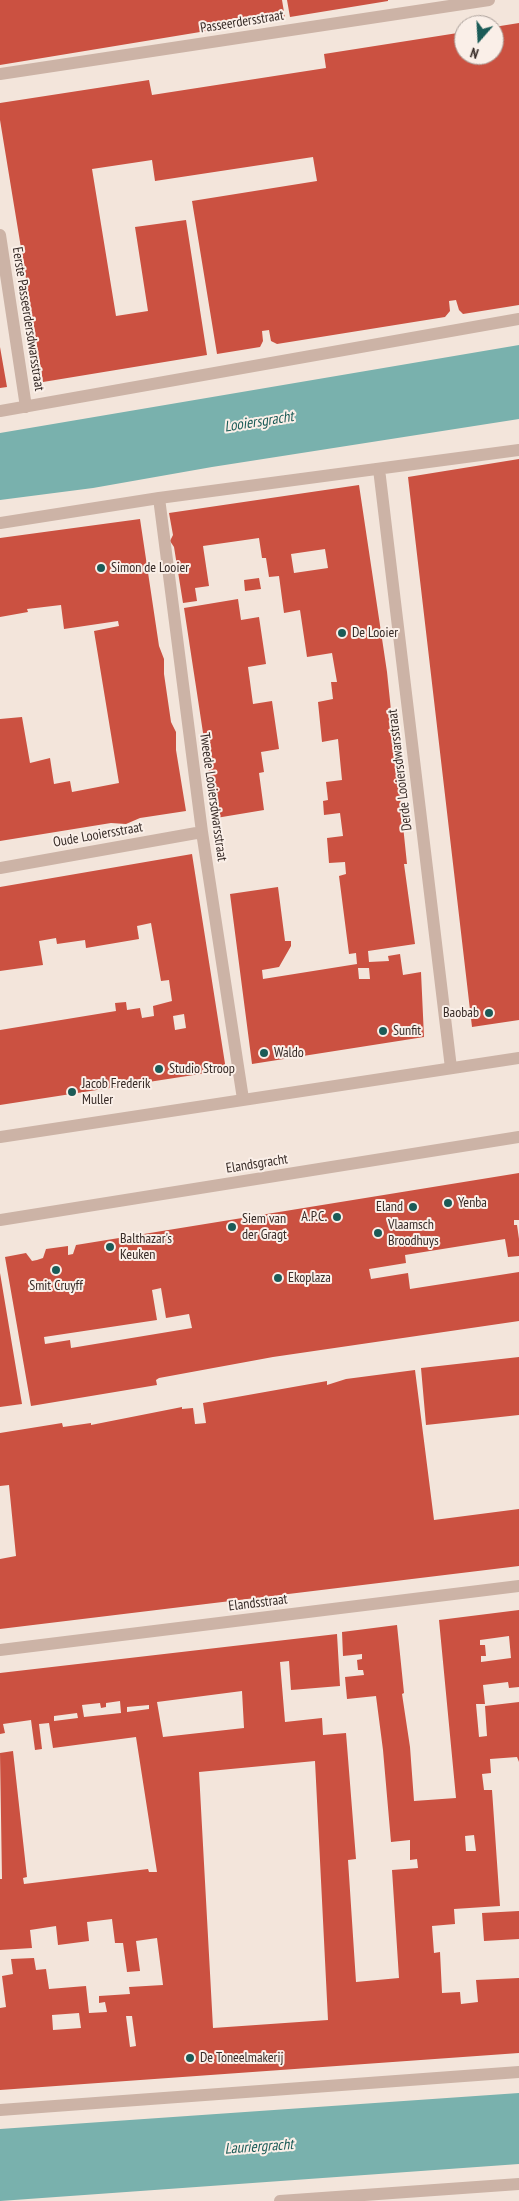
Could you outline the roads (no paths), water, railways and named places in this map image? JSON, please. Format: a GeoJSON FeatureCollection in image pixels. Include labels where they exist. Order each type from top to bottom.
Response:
{"type":"FeatureCollection","features":[{"type":"Feature","properties":{"kind":"street","name":"Passeerdersstraat"},"geometry":{"type":"LineString","coordinates":[[0,74],[489,0]]}},
{"type":"Feature","properties":{"kind":"street","name":"Eerste Passeerdersdwarsstraat"},"geometry":{"type":"LineString","coordinates":[[0,235],[26,407]]}},
{"type":"Feature","properties":{"kind":"street"},"geometry":{"type":"LineString","coordinates":[[0,411],[519,319]]}},
{"type":"Feature","properties":{"kind":"street"},"geometry":{"type":"LineString","coordinates":[[0,523],[159,498],[519,450]]}},
{"type":"Feature","properties":{"kind":"street","name":"Derde Looiersdwarsstraat"},"geometry":{"type":"LineString","coordinates":[[379,469],[451,1068]]}},
{"type":"Feature","properties":{"kind":"street","name":"Tweede Looiersdwarsstraat"},"geometry":{"type":"LineString","coordinates":[[159,498],[202,832],[243,1099]]}},
{"type":"Feature","properties":{"kind":"street","name":"Oude Looiersstraat"},"geometry":{"type":"LineString","coordinates":[[0,868],[202,832]]}},
{"type":"Feature","properties":{"kind":"street"},"geometry":{"type":"LineString","coordinates":[[0,1138],[243,1099],[519,1058]]}},
{"type":"Feature","properties":{"kind":"street","name":"Elandsgracht"},"geometry":{"type":"LineString","coordinates":[[0,1220],[519,1137]]}},
{"type":"Feature","properties":{"kind":"street","name":"Elandsstraat"},"geometry":{"type":"LineString","coordinates":[[0,1650],[519,1586]]}},
{"type":"Feature","properties":{"kind":"street"},"geometry":{"type":"LineString","coordinates":[[0,2110],[519,2072]]}},
{"type":"Feature","properties":{"kind":"street"},"geometry":{"type":"LineString","coordinates":[[280,2201],[519,2184]]}},
{"type":"Feature","properties":{"kind":"water","name":"Looiersgracht"},"geometry":{"type":"Polygon","coordinates":[[[519,345],[519,419],[212,467],[93,488],[0,500],[0,433],[519,345]]]}},
{"type":"Feature","properties":{"kind":"water","name":"Lauriergracht"},"geometry":{"type":"Polygon","coordinates":[[[519,2093],[519,2164],[0,2201],[0,2129],[519,2093]]]}},
{"type":"Feature","properties":{"kind":"place","name":"Simon de Looier"},"geometry":{"type":"Point","coordinates":[101,568]}},
{"type":"Feature","properties":{"kind":"place","name":"De Looier"},"geometry":{"type":"Point","coordinates":[342,633]}},
{"type":"Feature","properties":{"kind":"place","name":"Baobab"},"geometry":{"type":"Point","coordinates":[489,1013]}},
{"type":"Feature","properties":{"kind":"place","name":"Sunfit"},"geometry":{"type":"Point","coordinates":[383,1031]}},
{"type":"Feature","properties":{"kind":"place","name":"Waldo"},"geometry":{"type":"Point","coordinates":[264,1053]}},
{"type":"Feature","properties":{"kind":"place","name":"Studio Stroop"},"geometry":{"type":"Point","coordinates":[159,1069]}},
{"type":"Feature","properties":{"kind":"place","name":"Jacob Frederik Muller"},"geometry":{"type":"Point","coordinates":[72,1092]}},
{"type":"Feature","properties":{"kind":"place","name":"Yenba"},"geometry":{"type":"Point","coordinates":[448,1203]}},
{"type":"Feature","properties":{"kind":"place","name":"Eland"},"geometry":{"type":"Point","coordinates":[413,1207]}},
{"type":"Feature","properties":{"kind":"place","name":"A.P.C."},"geometry":{"type":"Point","coordinates":[337,1217]}},
{"type":"Feature","properties":{"kind":"place","name":"Siem van der Gragt"},"geometry":{"type":"Point","coordinates":[232,1227]}},
{"type":"Feature","properties":{"kind":"place","name":"Vlaamsch Broodhuys"},"geometry":{"type":"Point","coordinates":[378,1233]}},
{"type":"Feature","properties":{"kind":"place","name":"Balthazar's Keuken"},"geometry":{"type":"Point","coordinates":[110,1247]}},
{"type":"Feature","properties":{"kind":"place","name":"Smit Cruyff"},"geometry":{"type":"Point","coordinates":[56,1270]}},
{"type":"Feature","properties":{"kind":"place","name":"Ekoplaza"},"geometry":{"type":"Point","coordinates":[278,1278]}},
{"type":"Feature","properties":{"kind":"place","name":"De Toneelmakerij"},"geometry":{"type":"Point","coordinates":[190,2058]}}]}
